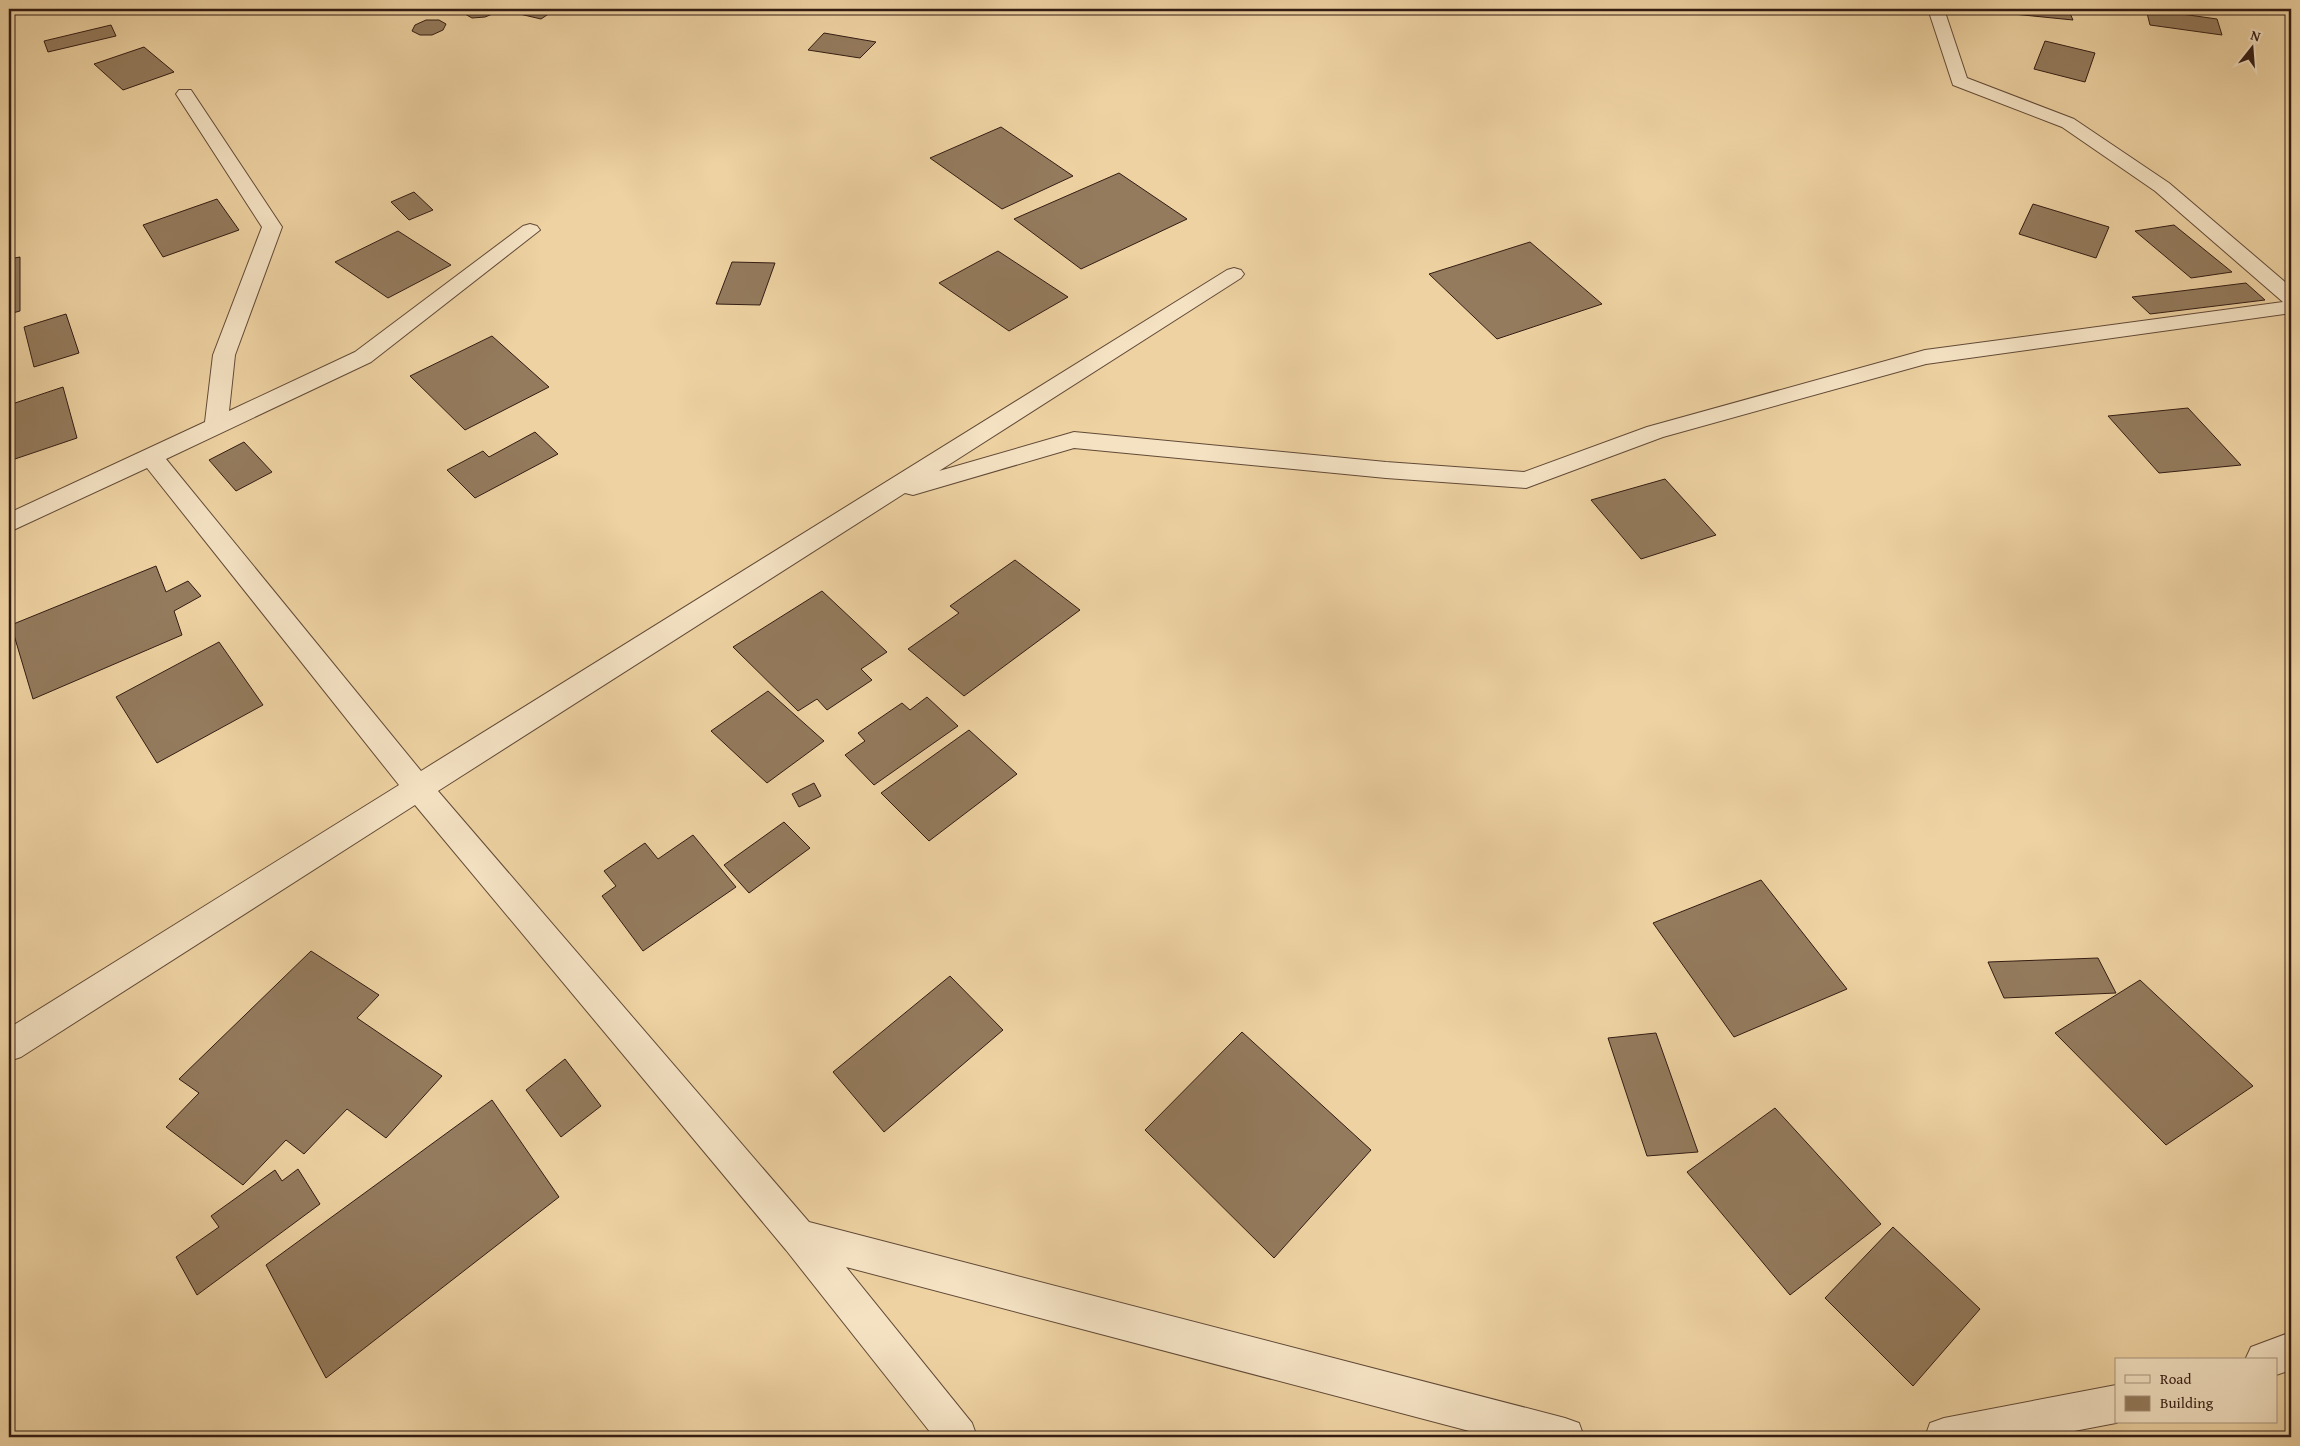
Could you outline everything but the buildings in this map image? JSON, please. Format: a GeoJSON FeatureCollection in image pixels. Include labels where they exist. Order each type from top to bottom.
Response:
{"type":"FeatureCollection","features":[{"type":"Feature","properties":{"kind":"street"},"geometry":{"type":"LineString","coordinates":[[1938,9],[1937,12],[1959,81],[2068,123],[2162,188],[2291,298]]}},
{"type":"Feature","properties":{"kind":"street"},"geometry":{"type":"LineString","coordinates":[[185,94],[272,227],[224,355],[216,426]]}},
{"type":"Feature","properties":{"kind":"street"},"geometry":{"type":"LineString","coordinates":[[9,523],[363,357],[530,230]]}},
{"type":"Feature","properties":{"kind":"street"},"geometry":{"type":"LineString","coordinates":[[9,1046],[1234,274]]}},
{"type":"Feature","properties":{"kind":"street"},"geometry":{"type":"LineString","coordinates":[[880,496],[1074,440],[1386,470],[1526,480],[1655,432],[1924,357],[2291,307]]}},
{"type":"Feature","properties":{"kind":"street"},"geometry":{"type":"LineString","coordinates":[[151,457],[418,788],[799,1236],[958,1437]]}},
{"type":"Feature","properties":{"kind":"street"},"geometry":{"type":"LineString","coordinates":[[799,1236],[1565,1437]]}},
{"type":"Feature","properties":{"kind":"street"},"geometry":{"type":"LineString","coordinates":[[2270,1358],[2291,1351]]}},
{"type":"Feature","properties":{"kind":"street"},"geometry":{"type":"LineString","coordinates":[[1944,1437],[2115,1404]]}}]}
